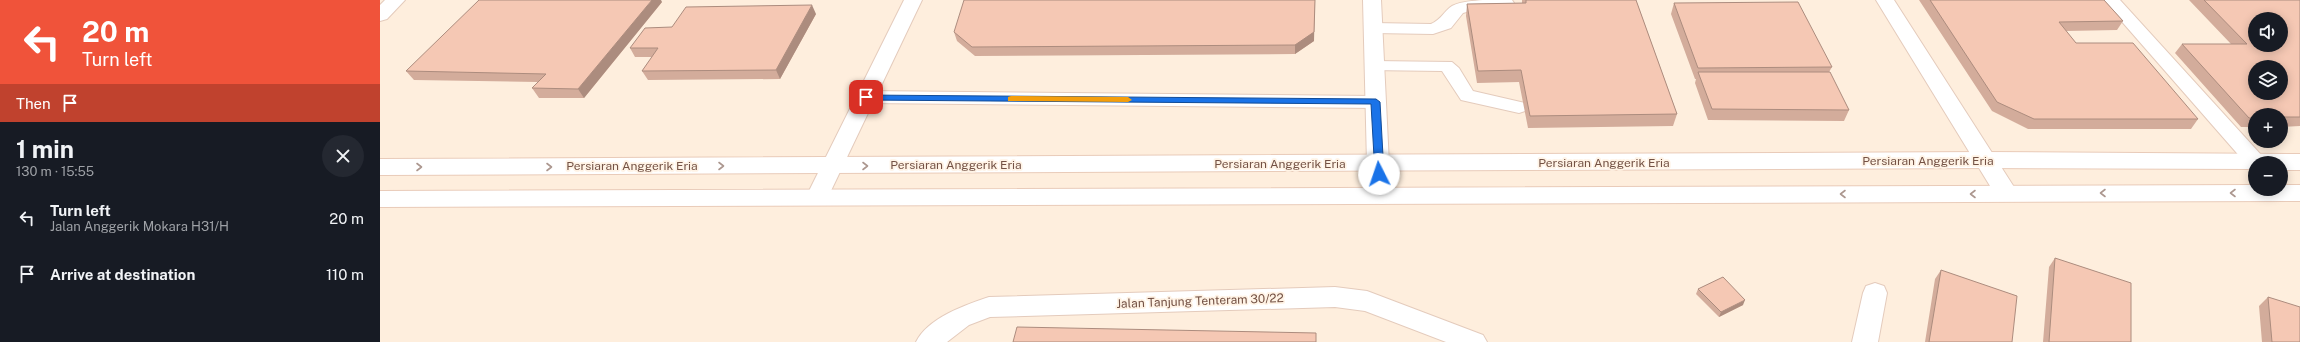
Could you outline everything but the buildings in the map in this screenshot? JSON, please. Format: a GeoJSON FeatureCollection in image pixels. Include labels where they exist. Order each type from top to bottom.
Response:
{"type":"FeatureCollection","features":[{"type":"Feature","properties":{"kind":"street"},"geometry":{"type":"LineString","coordinates":[[380,15],[396,0]]}},
{"type":"Feature","properties":{"kind":"street"},"geometry":{"type":"LineString","coordinates":[[817,198],[913,0]]}},
{"type":"Feature","properties":{"kind":"street"},"geometry":{"type":"LineString","coordinates":[[1372,0],[1378,164],[1382,196]]}},
{"type":"Feature","properties":{"kind":"street"},"geometry":{"type":"LineString","coordinates":[[1885,0],[2006,194]]}},
{"type":"Feature","properties":{"kind":"street","name":"Persiaran Anggerik Eria"},"geometry":{"type":"LineString","coordinates":[[380,167],[1378,164],[1985,160],[2248,162]]}},
{"type":"Feature","properties":{"kind":"street","name":"Persiaran Anggerik Eria"},"geometry":{"type":"LineString","coordinates":[[2288,162],[2300,162]]}},
{"type":"Feature","properties":{"kind":"street"},"geometry":{"type":"LineString","coordinates":[[380,199],[2300,193]]}},
{"type":"Feature","properties":{"kind":"street"},"geometry":{"type":"LineString","coordinates":[[1865,342],[1875,293]]}},
{"type":"Feature","properties":{"kind":"street","name":"Jalan Tanjung Tenteram 30/22"},"geometry":{"type":"LineString","coordinates":[[929,342],[960,318],[989,307],[1335,297],[1367,301],[1474,342]]}},
{"type":"Feature","properties":{"kind":"lane"},"geometry":{"type":"LineString","coordinates":[[2111,0],[2251,156]]}},
{"type":"Feature","properties":{"kind":"lane"},"geometry":{"type":"LineString","coordinates":[[1373,28],[1433,29],[1445,24],[1457,10],[1468,6],[1506,3]]}},
{"type":"Feature","properties":{"kind":"lane"},"geometry":{"type":"LineString","coordinates":[[1374,66],[1446,66],[1453,70],[1461,91],[1467,96],[1520,107]]}},
{"type":"Feature","properties":{"kind":"lane"},"geometry":{"type":"LineString","coordinates":[[866,97],[1376,102]]}},
{"type":"Feature","properties":{"kind":"slow traffic"},"geometry":{"type":"LineString","coordinates":[[1011,99],[1128,100]]}},
{"type":"Feature","properties":{"kind":"route"},"geometry":{"type":"LineString","coordinates":[[866,97],[1376,102],[1379,174]]}}]}
